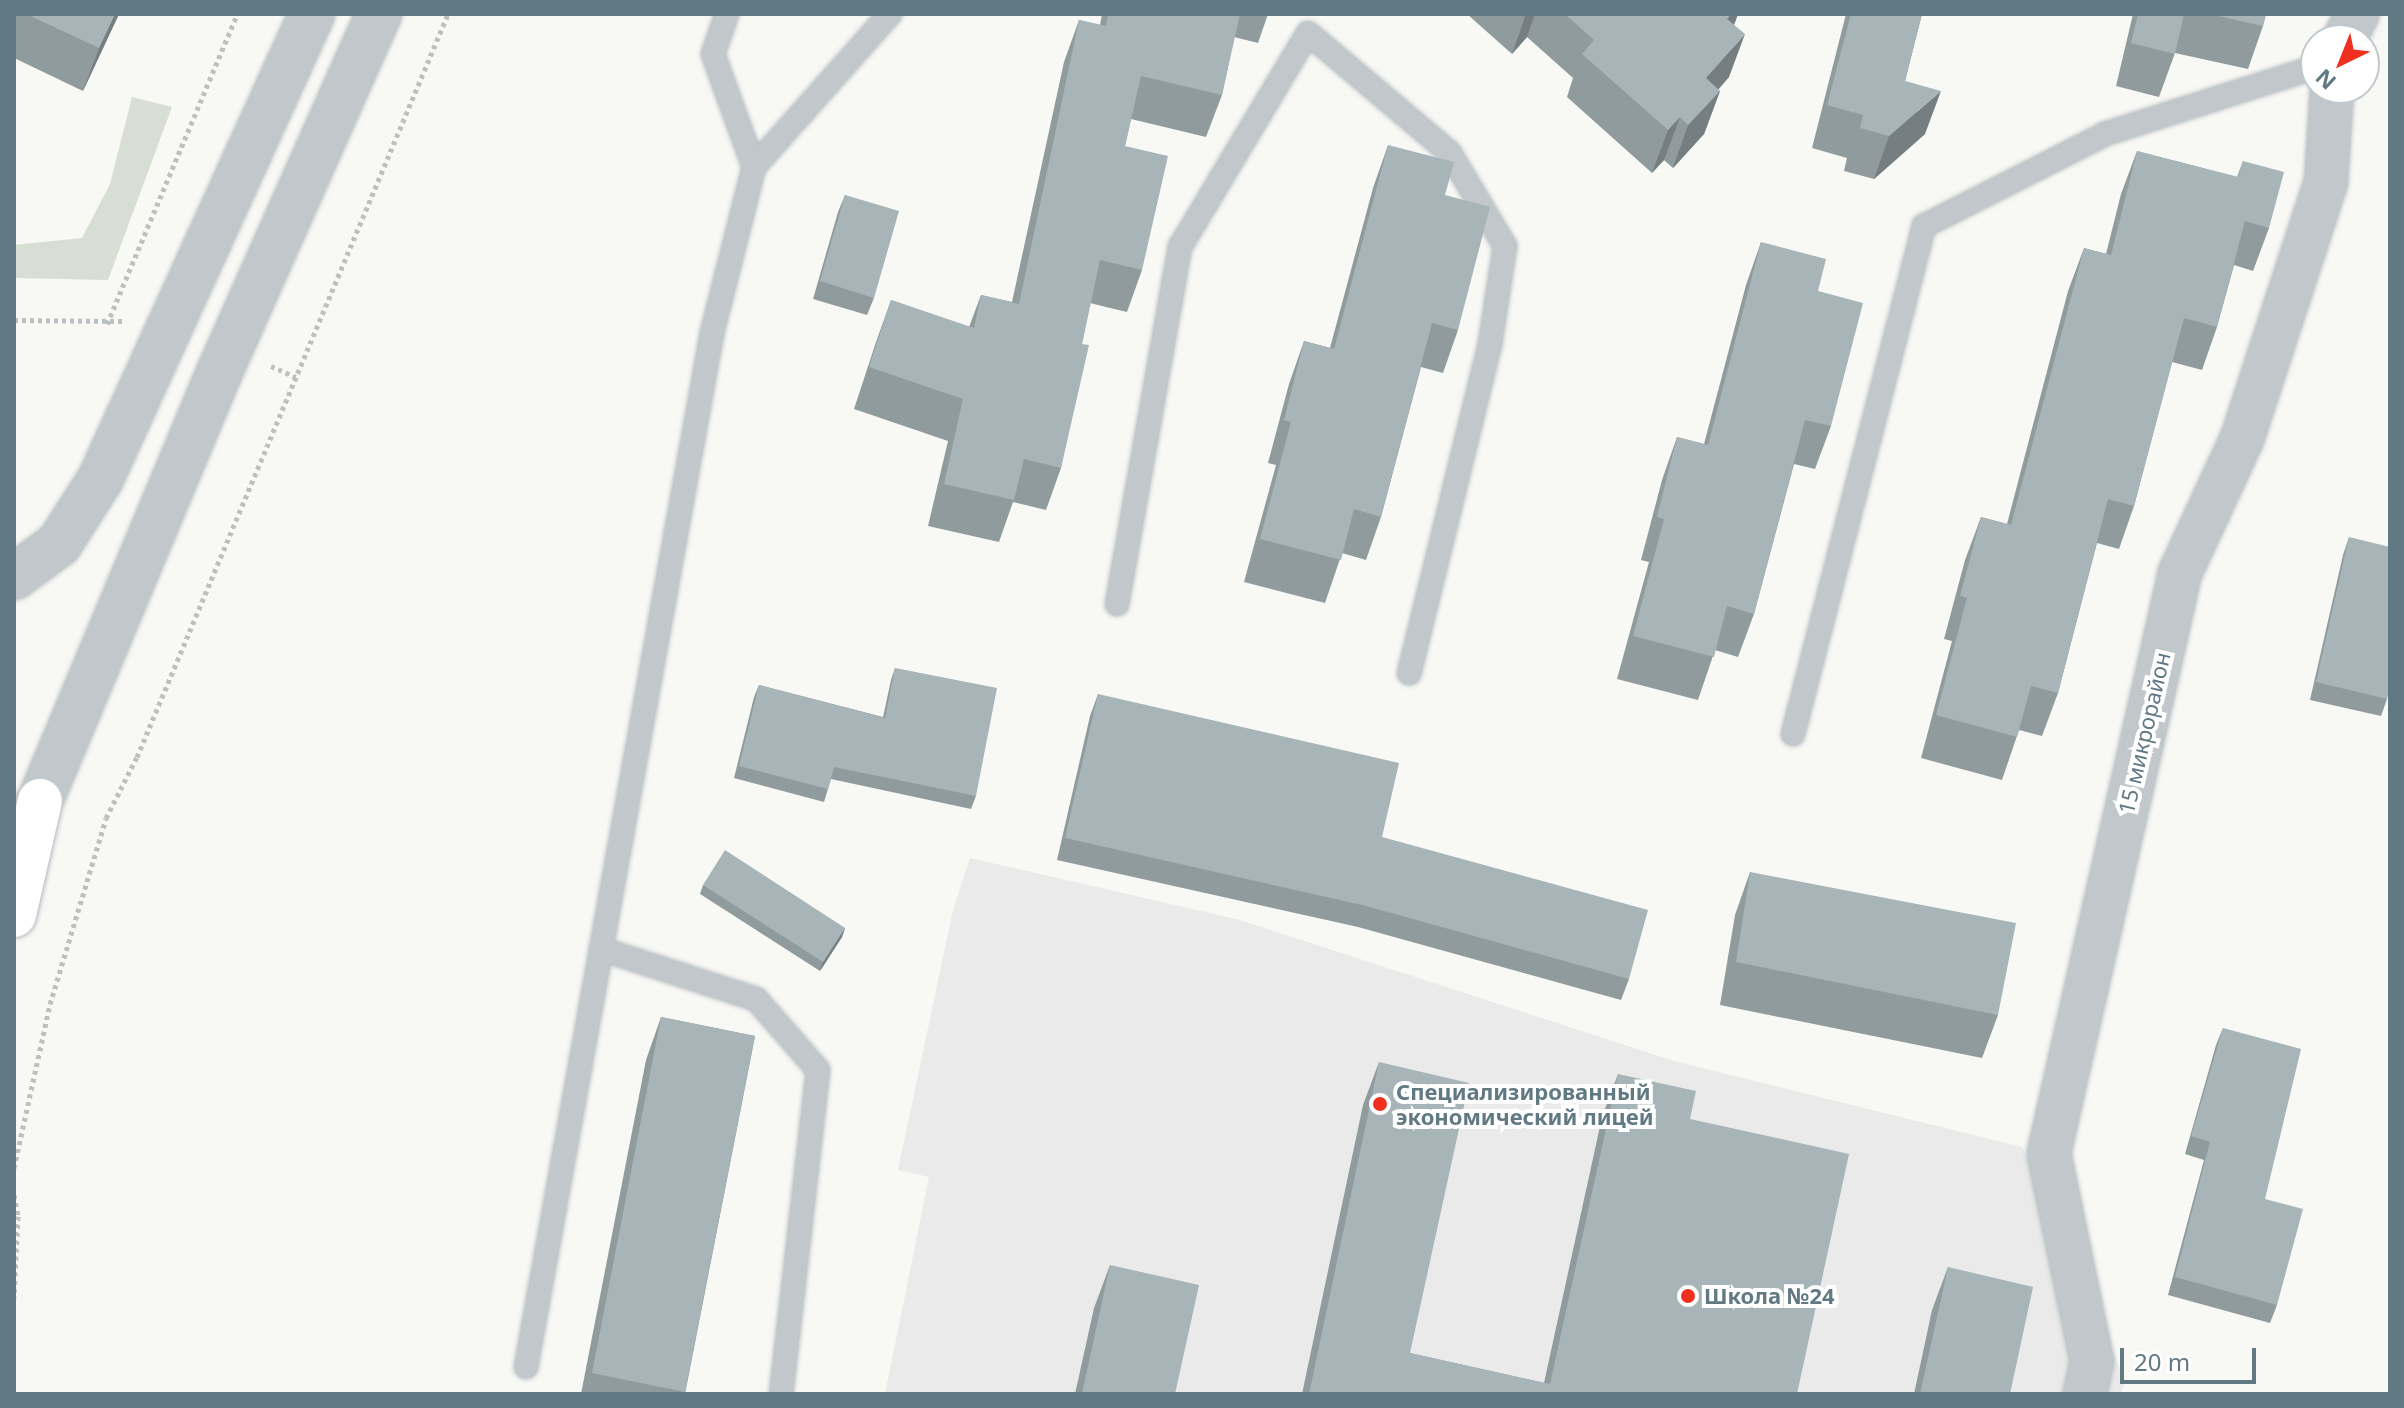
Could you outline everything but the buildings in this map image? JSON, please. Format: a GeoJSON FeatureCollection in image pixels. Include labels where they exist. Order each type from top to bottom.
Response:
{"type":"FeatureCollection","features":[{"type":"Feature","properties":{"kind":"main road"},"geometry":{"type":"LineString","coordinates":[[14,915],[40,801]]}},
{"type":"Feature","properties":{"kind":"street"},"geometry":{"type":"LineString","coordinates":[[14,577],[59,544],[101,478],[312,14]]}},
{"type":"Feature","properties":{"kind":"street"},"geometry":{"type":"LineString","coordinates":[[14,835],[40,801],[219,373],[379,14]]}},
{"type":"Feature","properties":{"kind":"street","name":"15 микрорайон"},"geometry":{"type":"LineString","coordinates":[[2085,1394],[2092,1361],[2049,1153],[2180,573],[2242,439],[2326,182],[2331,104]]}},
{"type":"Feature","properties":{"kind":"lane"},"geometry":{"type":"LineString","coordinates":[[727,14],[713,54],[754,167]]}},
{"type":"Feature","properties":{"kind":"lane"},"geometry":{"type":"LineString","coordinates":[[526,1367],[712,333],[754,167],[890,14]]}},
{"type":"Feature","properties":{"kind":"lane"},"geometry":{"type":"LineString","coordinates":[[1117,604],[1180,247],[1307,24],[1449,152],[1505,246],[1490,344],[1409,673]]}},
{"type":"Feature","properties":{"kind":"lane"},"geometry":{"type":"LineString","coordinates":[[1793,734],[1924,226],[2105,134],[2300,72]]}},
{"type":"Feature","properties":{"kind":"lane"},"geometry":{"type":"LineString","coordinates":[[601,949],[756,999],[818,1070],[781,1394]]}},
{"type":"Feature","properties":{"kind":"path"},"geometry":{"type":"LineString","coordinates":[[107,324],[237,14]]}},
{"type":"Feature","properties":{"kind":"path"},"geometry":{"type":"LineString","coordinates":[[14,1168],[50,1004],[106,818],[137,757],[448,14]]}},
{"type":"Feature","properties":{"kind":"path"},"geometry":{"type":"LineString","coordinates":[[14,1195],[14,1298]]}},
{"type":"Feature","properties":{"kind":"shaded area"},"geometry":{"type":"Polygon","coordinates":[[[132,97],[172,107],[108,280],[14,278],[14,245],[82,238],[110,184],[132,97]]]}},
{"type":"Feature","properties":{"kind":"shaded area","name":"Специализированный экономический лицей"},"geometry":{"type":"Polygon","coordinates":[[[970,858],[1240,920],[1674,1061],[2022,1147],[2125,1380],[2121,1394],[885,1394],[929,1177],[898,1170],[953,910],[970,858]]]}},
{"type":"Feature","properties":{"kind":"place","name":"Специализированный экономический лицей"},"geometry":{"type":"Point","coordinates":[1380,1104]}},
{"type":"Feature","properties":{"kind":"place","name":"Школа №24"},"geometry":{"type":"Point","coordinates":[1688,1296]}}]}
